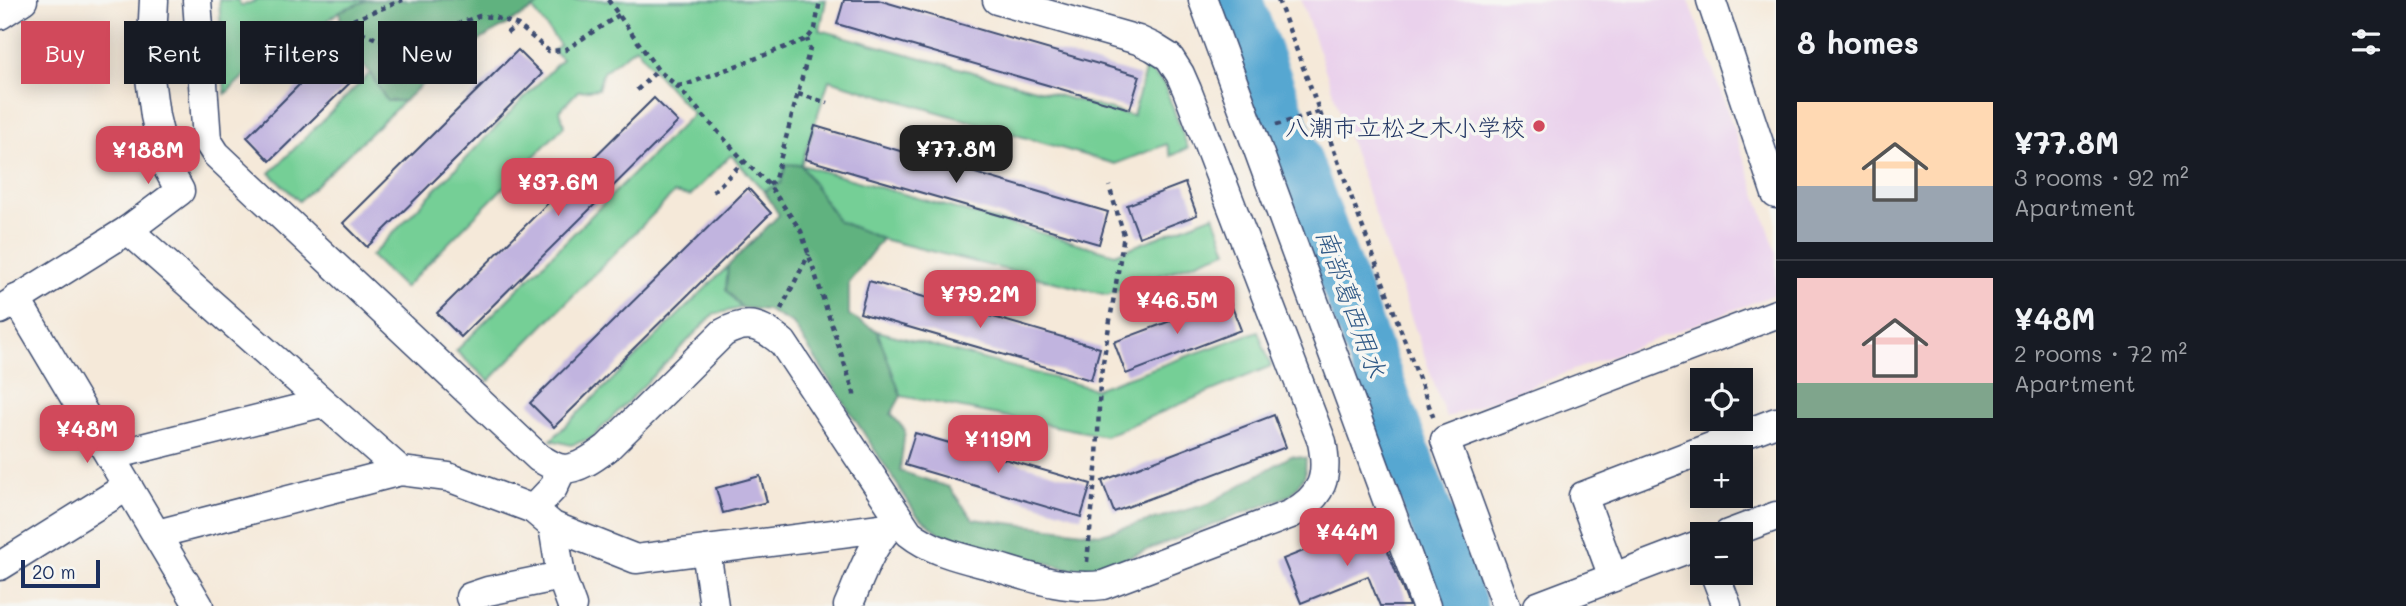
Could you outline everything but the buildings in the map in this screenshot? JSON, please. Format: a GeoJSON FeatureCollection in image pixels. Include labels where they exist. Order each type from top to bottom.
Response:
{"type":"FeatureCollection","features":[{"type":"Feature","properties":{"kind":"street"},"geometry":{"type":"LineString","coordinates":[[0,15],[23,0]]}},
{"type":"Feature","properties":{"kind":"street"},"geometry":{"type":"LineString","coordinates":[[154,0],[150,78],[155,116],[167,167],[180,191],[128,230],[8,304],[110,456],[200,606]]}},
{"type":"Feature","properties":{"kind":"street"},"geometry":{"type":"LineString","coordinates":[[197,0],[206,140],[216,154],[539,458],[562,469],[592,459],[607,448],[723,333],[737,325],[749,325],[767,330],[783,343],[841,433],[894,523],[940,551],[1044,582],[1098,592],[1304,507],[1317,494],[1324,480],[1326,462],[1322,442],[1211,151],[1180,74],[1169,57],[1138,40],[997,0]]}},
{"type":"Feature","properties":{"kind":"street"},"geometry":{"type":"LineString","coordinates":[[1203,0],[1426,606]]}},
{"type":"Feature","properties":{"kind":"street"},"geometry":{"type":"LineString","coordinates":[[1711,0],[1771,162],[1776,194]]}},
{"type":"Feature","properties":{"kind":"street"},"geometry":{"type":"LineString","coordinates":[[128,230],[401,471]]}},
{"type":"Feature","properties":{"kind":"street"},"geometry":{"type":"LineString","coordinates":[[1506,606],[1445,440],[1776,314]]}},
{"type":"Feature","properties":{"kind":"street"},"geometry":{"type":"LineString","coordinates":[[110,456],[321,403]]}},
{"type":"Feature","properties":{"kind":"street"},"geometry":{"type":"LineString","coordinates":[[1613,578],[1583,496],[1776,422]]}},
{"type":"Feature","properties":{"kind":"street"},"geometry":{"type":"LineString","coordinates":[[562,469],[543,517],[572,606]]}},
{"type":"Feature","properties":{"kind":"street"},"geometry":{"type":"LineString","coordinates":[[157,534],[401,471],[448,477],[636,559],[894,523]]}},
{"type":"Feature","properties":{"kind":"street"},"geometry":{"type":"LineString","coordinates":[[0,566],[128,486]]}},
{"type":"Feature","properties":{"kind":"street"},"geometry":{"type":"LineString","coordinates":[[1753,525],[1776,516]]}},
{"type":"Feature","properties":{"kind":"street"},"geometry":{"type":"LineString","coordinates":[[848,606],[878,542],[894,523]]}},
{"type":"Feature","properties":{"kind":"street"},"geometry":{"type":"LineString","coordinates":[[1538,606],[1690,548]]}},
{"type":"Feature","properties":{"kind":"street"},"geometry":{"type":"LineString","coordinates":[[706,550],[715,606]]}},
{"type":"Feature","properties":{"kind":"street"},"geometry":{"type":"LineString","coordinates":[[467,603],[488,591],[561,576]]}},
{"type":"Feature","properties":{"kind":"street"},"geometry":{"type":"LineString","coordinates":[[1719,585],[1727,606]]}},
{"type":"Feature","properties":{"kind":"path"},"geometry":{"type":"LineString","coordinates":[[350,21],[403,0]]}},
{"type":"Feature","properties":{"kind":"path"},"geometry":{"type":"LineString","coordinates":[[608,0],[658,70],[677,86],[769,185],[801,231],[854,393],[855,411],[841,433]]}},
{"type":"Feature","properties":{"kind":"path"},"geometry":{"type":"LineString","coordinates":[[677,86],[807,39],[815,29],[820,0]]}},
{"type":"Feature","properties":{"kind":"path"},"geometry":{"type":"LineString","coordinates":[[1278,0],[1316,113],[1438,431],[1445,440]]}},
{"type":"Feature","properties":{"kind":"path"},"geometry":{"type":"LineString","coordinates":[[364,33],[379,40],[419,39],[479,16],[494,17],[518,25],[549,51],[557,51],[565,50],[619,15]]}},
{"type":"Feature","properties":{"kind":"path"},"geometry":{"type":"LineString","coordinates":[[507,33],[518,25]]}},
{"type":"Feature","properties":{"kind":"path"},"geometry":{"type":"LineString","coordinates":[[769,185],[775,179],[810,48],[807,39]]}},
{"type":"Feature","properties":{"kind":"path"},"geometry":{"type":"LineString","coordinates":[[637,90],[658,70]]}},
{"type":"Feature","properties":{"kind":"path"},"geometry":{"type":"LineString","coordinates":[[798,94],[828,103]]}},
{"type":"Feature","properties":{"kind":"path"},"geometry":{"type":"LineString","coordinates":[[1275,126],[1316,113]]}},
{"type":"Feature","properties":{"kind":"path"},"geometry":{"type":"LineString","coordinates":[[713,192],[744,161]]}},
{"type":"Feature","properties":{"kind":"path"},"geometry":{"type":"LineString","coordinates":[[1098,592],[1097,459],[1100,381],[1124,235],[1109,187]]}},
{"type":"Feature","properties":{"kind":"path"},"geometry":{"type":"LineString","coordinates":[[767,330],[777,318],[809,254]]}},
{"type":"Feature","properties":{"kind":"shaded area","name":"八潮市立松之木小学校"},"geometry":{"type":"Polygon","coordinates":[[[1301,0],[1689,0],[1776,251],[1776,294],[1446,418],[1301,0]]]}},
{"type":"Feature","properties":{"kind":"green space"},"geometry":{"type":"Polygon","coordinates":[[[219,0],[238,0],[241,6],[258,0],[368,0],[340,11],[327,21],[240,21],[240,80],[225,94],[226,21],[220,21],[219,0]]]}},
{"type":"Feature","properties":{"kind":"green space"},"geometry":{"type":"Polygon","coordinates":[[[368,0],[544,0],[477,42],[477,21],[378,21],[378,84],[423,84],[404,101],[387,101],[364,66],[364,21],[340,21],[340,11],[368,0]]]}},
{"type":"Feature","properties":{"kind":"green space"},"geometry":{"type":"Polygon","coordinates":[[[544,0],[826,0],[820,30],[1133,116],[1146,67],[1164,84],[1188,148],[1171,156],[1167,144],[1115,164],[829,80],[801,165],[781,183],[764,191],[731,155],[690,196],[674,193],[489,381],[456,351],[693,114],[636,47],[603,72],[598,89],[578,91],[560,110],[564,126],[404,288],[371,256],[562,59],[553,51],[560,45],[533,9],[544,0]]]}},
{"type":"Feature","properties":{"kind":"green space"},"geometry":{"type":"Polygon","coordinates":[[[370,73],[387,101],[404,101],[299,201],[270,173],[359,84],[364,84],[364,79],[370,73]]]}},
{"type":"Feature","properties":{"kind":"green space"},"geometry":{"type":"Polygon","coordinates":[[[786,164],[801,165],[838,221],[882,239],[849,282],[849,315],[877,331],[901,396],[891,414],[905,430],[900,471],[949,487],[973,519],[1101,534],[1208,504],[1291,456],[1306,458],[1305,475],[1291,495],[1105,566],[1069,569],[941,534],[917,515],[793,324],[767,310],[742,308],[726,290],[728,266],[779,215],[764,191],[781,183],[786,164]]]}},
{"type":"Feature","properties":{"kind":"green space"},"geometry":{"type":"Polygon","coordinates":[[[801,165],[1115,254],[1214,215],[1227,251],[1107,295],[882,239],[838,221],[801,165]]]}},
{"type":"Feature","properties":{"kind":"green space"},"geometry":{"type":"Polygon","coordinates":[[[728,266],[726,290],[742,308],[714,314],[592,438],[571,445],[551,440],[728,266]]]}},
{"type":"Feature","properties":{"kind":"green space"},"geometry":{"type":"Polygon","coordinates":[[[877,331],[1095,389],[1258,331],[1271,366],[1105,436],[901,396],[877,331]]]}},
{"type":"Feature","properties":{"kind":"waterway","name":"南部葛西用水"},"geometry":{"type":"LineString","coordinates":[[1239,0],[1464,606]]}},
{"type":"Feature","properties":{"kind":"place","name":"八潮市立松之木小学校"},"geometry":{"type":"Point","coordinates":[1539,126]}}]}
